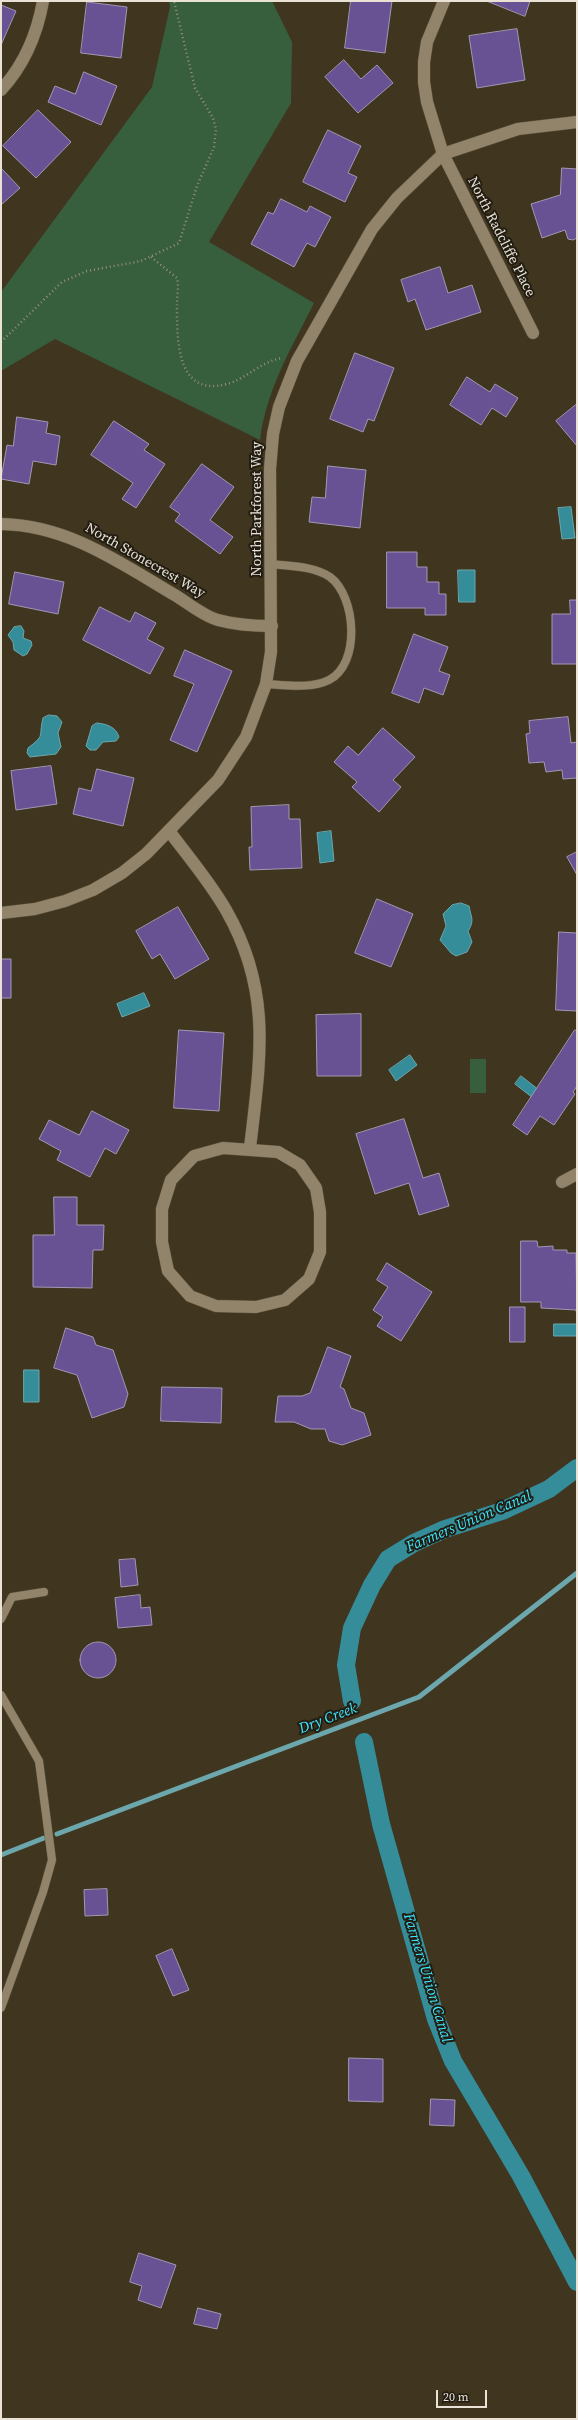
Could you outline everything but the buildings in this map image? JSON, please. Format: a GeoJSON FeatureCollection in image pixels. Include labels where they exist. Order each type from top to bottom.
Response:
{"type":"FeatureCollection","features":[{"type":"Feature","properties":{"kind":"street"},"geometry":{"type":"LineString","coordinates":[[1,90],[22,62],[32,42],[43,1]]}},
{"type":"Feature","properties":{"kind":"street","name":"North Radcliffe Place"},"geometry":{"type":"LineString","coordinates":[[444,1],[427,42],[424,62],[424,82],[427,102],[442,154],[533,333]]}},
{"type":"Feature","properties":{"kind":"street","name":"North Parkforest Way"},"geometry":{"type":"LineString","coordinates":[[1,913],[35,909],[65,901],[93,890],[122,872],[146,854],[169,831],[218,780],[235,757],[257,712],[266,684],[271,652],[270,469],[273,434],[279,407],[297,361],[372,229],[397,198],[442,154],[518,129],[577,122]]}},
{"type":"Feature","properties":{"kind":"street","name":"North Stonecrest Way"},"geometry":{"type":"LineString","coordinates":[[1,524],[40,528],[66,535],[97,549],[216,620],[248,626],[272,626]]}},
{"type":"Feature","properties":{"kind":"street"},"geometry":{"type":"LineString","coordinates":[[169,831],[226,910],[242,942],[253,975],[260,1013],[261,1049],[250,1148]]}},
{"type":"Feature","properties":{"kind":"street"},"geometry":{"type":"LineString","coordinates":[[224,1148],[250,1148],[278,1152],[283,1155],[300,1166],[316,1188],[320,1212],[320,1252],[309,1279],[285,1300],[256,1307],[216,1306],[190,1296],[168,1271],[162,1242],[162,1209],[171,1180],[194,1156],[224,1148]]}},
{"type":"Feature","properties":{"kind":"street"},"geometry":{"type":"LineString","coordinates":[[562,1182],[577,1174]]}},
{"type":"Feature","properties":{"kind":"lane"},"geometry":{"type":"LineString","coordinates":[[266,684],[315,684],[330,680],[340,669],[350,650],[352,630],[347,604],[331,578],[307,568],[271,564]]}},
{"type":"Feature","properties":{"kind":"lane"},"geometry":{"type":"LineString","coordinates":[[1,1619],[12,1597],[44,1592]]}},
{"type":"Feature","properties":{"kind":"lane"},"geometry":{"type":"LineString","coordinates":[[1,1695],[39,1761],[52,1860],[43,1892],[1,2008]]}},
{"type":"Feature","properties":{"kind":"path"},"geometry":{"type":"LineString","coordinates":[[1,342],[62,282],[87,271],[130,264],[151,257],[179,243],[197,186],[214,148],[215,124],[195,88],[174,1]]}},
{"type":"Feature","properties":{"kind":"path"},"geometry":{"type":"LineString","coordinates":[[151,257],[177,278],[179,348],[184,366],[197,382],[205,385],[227,384],[278,359],[297,361]]}},
{"type":"Feature","properties":{"kind":"green space"},"geometry":{"type":"Polygon","coordinates":[[[169,1],[272,1],[292,42],[291,103],[209,242],[314,303],[289,352],[274,386],[263,422],[260,440],[55,339],[1,371],[1,292],[152,87],[170,7],[169,1]]]}},
{"type":"Feature","properties":{"kind":"green space"},"geometry":{"type":"Polygon","coordinates":[[[470,1059],[486,1059],[486,1093],[470,1093],[470,1059]]]}},
{"type":"Feature","properties":{"kind":"water"},"geometry":{"type":"Polygon","coordinates":[[[571,507],[575,538],[562,539],[558,508],[571,507]]]}},
{"type":"Feature","properties":{"kind":"water"},"geometry":{"type":"Polygon","coordinates":[[[458,570],[475,570],[475,602],[459,602],[458,570]]]}},
{"type":"Feature","properties":{"kind":"water"},"geometry":{"type":"Polygon","coordinates":[[[21,626],[24,631],[23,638],[31,641],[32,645],[27,654],[23,656],[14,650],[13,642],[8,635],[14,627],[21,626]]]}},
{"type":"Feature","properties":{"kind":"water"},"geometry":{"type":"Polygon","coordinates":[[[49,715],[57,716],[62,722],[58,733],[61,747],[56,754],[30,757],[27,753],[28,748],[39,738],[43,718],[49,715]]]}},
{"type":"Feature","properties":{"kind":"water"},"geometry":{"type":"Polygon","coordinates":[[[97,723],[113,728],[119,737],[116,741],[103,742],[96,750],[90,750],[86,746],[92,726],[97,723]]]}},
{"type":"Feature","properties":{"kind":"water"},"geometry":{"type":"Polygon","coordinates":[[[331,831],[334,861],[320,863],[317,833],[331,831]]]}},
{"type":"Feature","properties":{"kind":"water"},"geometry":{"type":"Polygon","coordinates":[[[461,903],[469,906],[472,922],[468,931],[472,942],[467,952],[456,956],[451,953],[440,940],[446,926],[443,914],[452,905],[461,903]]]}},
{"type":"Feature","properties":{"kind":"water"},"geometry":{"type":"Polygon","coordinates":[[[144,993],[150,1006],[122,1017],[117,1004],[144,993]]]}},
{"type":"Feature","properties":{"kind":"water"},"geometry":{"type":"Polygon","coordinates":[[[410,1055],[417,1065],[396,1081],[389,1070],[410,1055]]]}},
{"type":"Feature","properties":{"kind":"water"},"geometry":{"type":"Polygon","coordinates":[[[521,1076],[539,1090],[533,1098],[515,1084],[521,1076]]]}},
{"type":"Feature","properties":{"kind":"water"},"geometry":{"type":"Polygon","coordinates":[[[554,1324],[577,1324],[577,1336],[554,1336],[554,1324]]]}},
{"type":"Feature","properties":{"kind":"water"},"geometry":{"type":"Polygon","coordinates":[[[24,1370],[39,1370],[39,1402],[24,1402],[24,1370]]]}},
{"type":"Feature","properties":{"kind":"waterway","name":"Farmers Union Canal"},"geometry":{"type":"LineString","coordinates":[[352,1701],[346,1665],[352,1628],[372,1585],[388,1559],[414,1543],[445,1529],[502,1511],[549,1489],[577,1468]]}},
{"type":"Feature","properties":{"kind":"waterway","name":"Dry Creek"},"geometry":{"type":"LineString","coordinates":[[57,1834],[419,1697],[577,1573]]}},
{"type":"Feature","properties":{"kind":"waterway","name":"Farmers Union Canal"},"geometry":{"type":"LineString","coordinates":[[364,1742],[381,1824],[436,2019],[453,2061],[521,2176],[577,2282]]}},
{"type":"Feature","properties":{"kind":"waterway","name":"Dry Creek"},"geometry":{"type":"LineString","coordinates":[[1,1855],[44,1838]]}}]}
